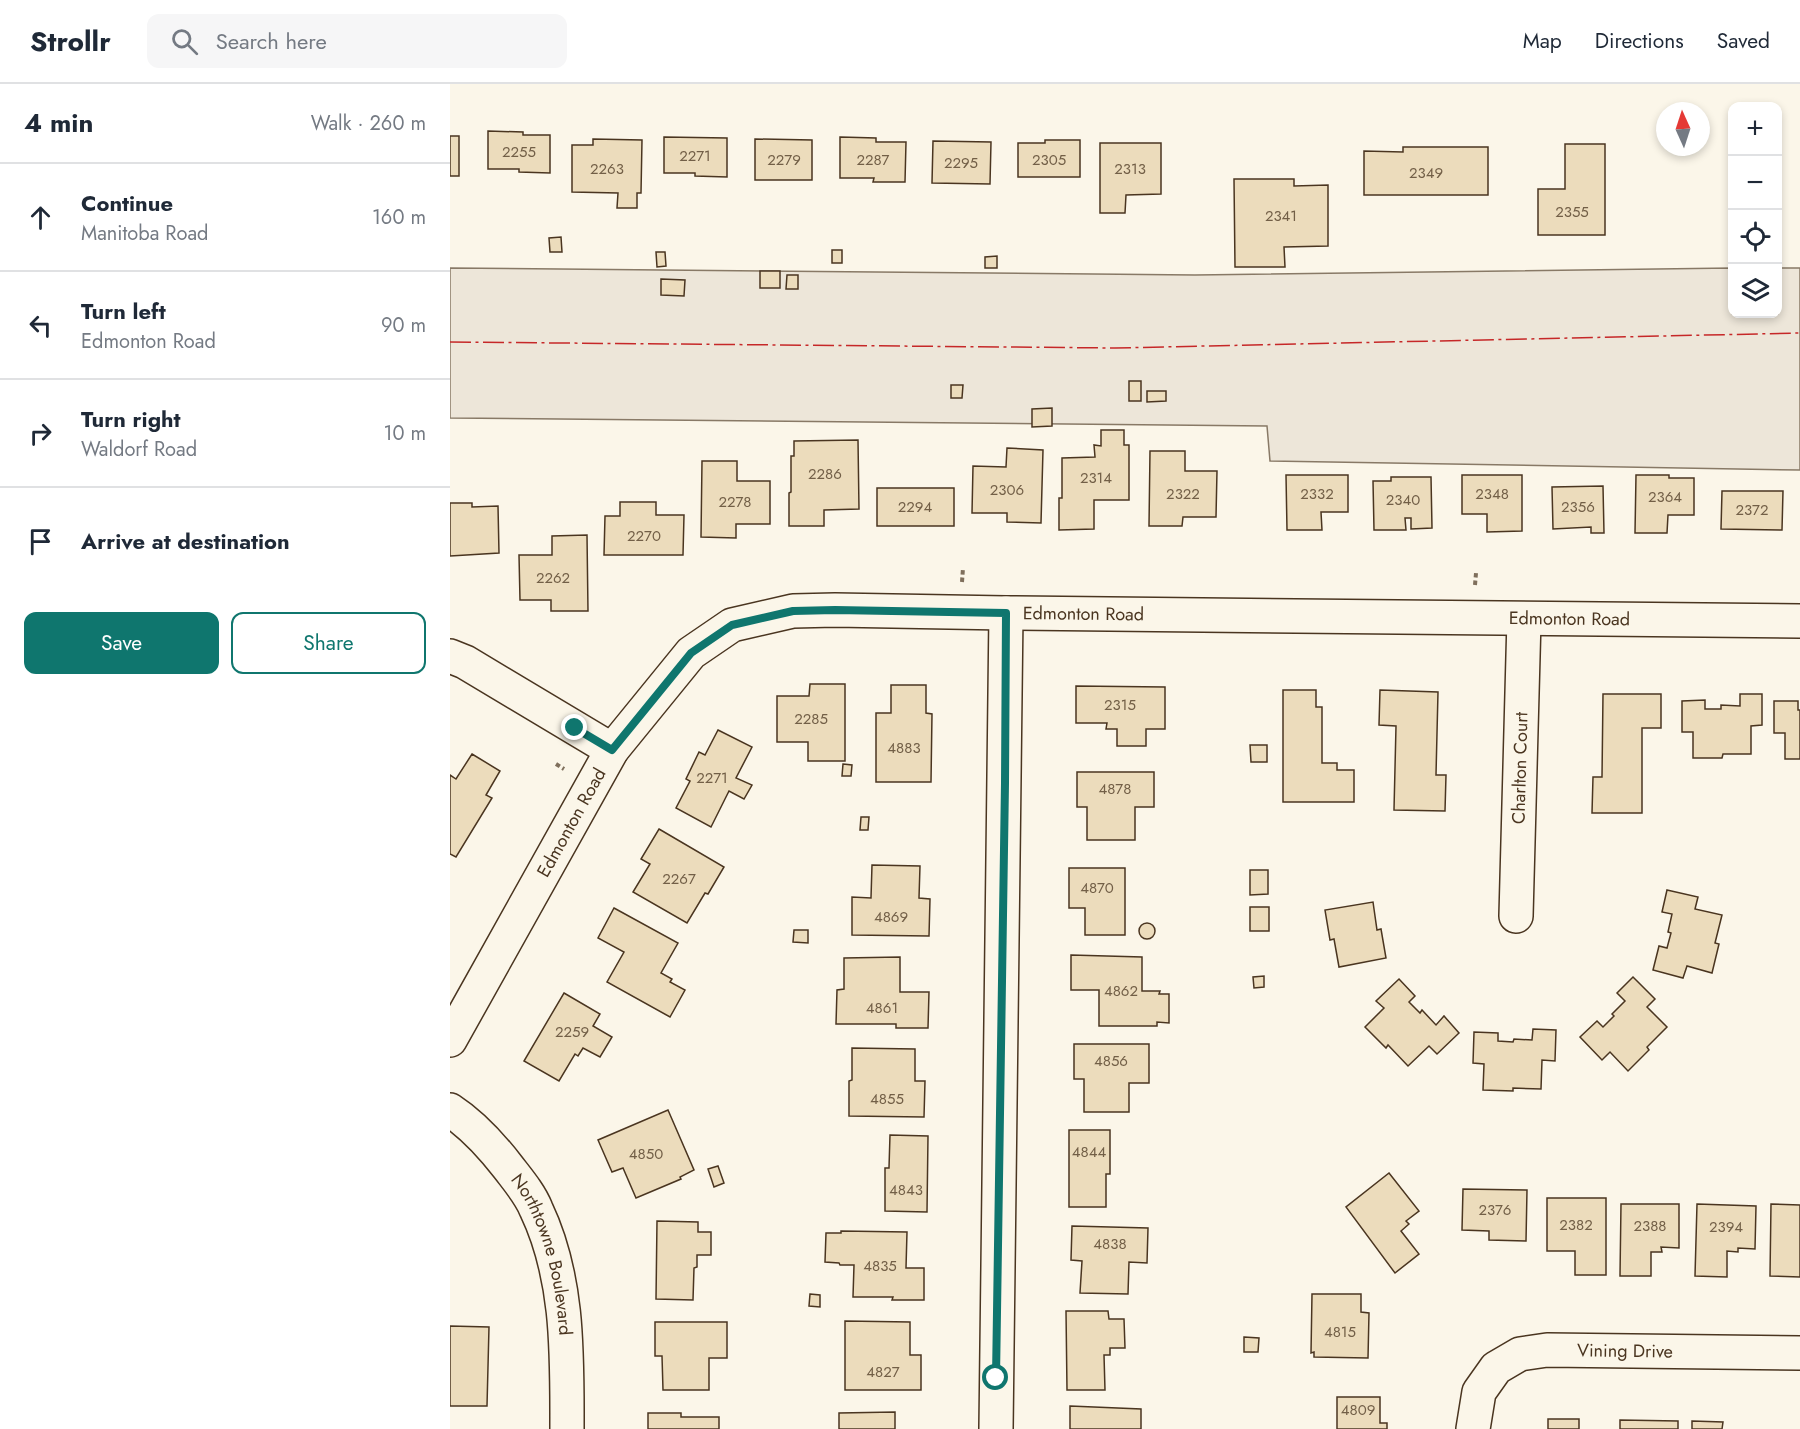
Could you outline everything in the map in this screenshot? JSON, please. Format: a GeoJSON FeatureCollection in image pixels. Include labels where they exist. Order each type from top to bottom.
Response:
{"type":"FeatureCollection","features":[{"type":"Feature","properties":{"kind":"street","name":"Edmonton Road"},"geometry":{"type":"LineString","coordinates":[[450,1040],[612,750],[691,653],[732,625],[793,611],[835,610],[1800,621]]}},
{"type":"Feature","properties":{"kind":"street"},"geometry":{"type":"LineString","coordinates":[[996,1429],[1006,613]]}},
{"type":"Feature","properties":{"kind":"street","name":"Charlton Court"},"geometry":{"type":"LineString","coordinates":[[1516,916],[1524,618]]}},
{"type":"Feature","properties":{"kind":"street"},"geometry":{"type":"LineString","coordinates":[[450,656],[465,662],[612,750]]}},
{"type":"Feature","properties":{"kind":"street","name":"Northtowne Boulevard"},"geometry":{"type":"LineString","coordinates":[[450,1110],[489,1142],[536,1208],[556,1263],[567,1346],[567,1429]]}},
{"type":"Feature","properties":{"kind":"street","name":"Vining Drive"},"geometry":{"type":"LineString","coordinates":[[1475,1417],[1479,1392],[1496,1368],[1520,1354],[1547,1350],[1800,1353]]}},
{"type":"Feature","properties":{"kind":"path"},"geometry":{"type":"LineString","coordinates":[[962,582],[963,567]]}},
{"type":"Feature","properties":{"kind":"path"},"geometry":{"type":"LineString","coordinates":[[1475,588],[1476,573]]}},
{"type":"Feature","properties":{"kind":"shaded area"},"geometry":{"type":"Polygon","coordinates":[[[450,268],[1195,275],[1728,268],[1728,318],[1782,318],[1782,268],[1800,268],[1800,470],[1270,461],[1267,426],[450,418],[450,268]]]}},
{"type":"Feature","properties":{"kind":"building"},"geometry":{"type":"Polygon","coordinates":[[[488,131],[550,135],[550,173],[519,172],[519,169],[488,169],[488,131]]]}},
{"type":"Feature","properties":{"kind":"building"},"geometry":{"type":"Polygon","coordinates":[[[450,136],[459,136],[459,176],[450,176],[450,136]]]}},
{"type":"Feature","properties":{"kind":"building"},"geometry":{"type":"Polygon","coordinates":[[[664,137],[727,138],[727,177],[695,176],[695,173],[664,173],[664,137]]]}},
{"type":"Feature","properties":{"kind":"building"},"geometry":{"type":"Polygon","coordinates":[[[840,137],[876,138],[876,142],[906,142],[905,182],[873,182],[874,178],[840,178],[840,137]]]}},
{"type":"Feature","properties":{"kind":"building"},"geometry":{"type":"Polygon","coordinates":[[[593,139],[642,140],[641,193],[637,193],[637,208],[617,208],[618,193],[572,192],[572,145],[593,145],[593,139]]]}},
{"type":"Feature","properties":{"kind":"building"},"geometry":{"type":"Polygon","coordinates":[[[755,139],[812,140],[812,180],[755,180],[755,139]]]}},
{"type":"Feature","properties":{"kind":"building"},"geometry":{"type":"Polygon","coordinates":[[[1045,140],[1080,140],[1080,177],[1018,177],[1018,143],[1045,143],[1045,140]]]}},
{"type":"Feature","properties":{"kind":"building"},"geometry":{"type":"Polygon","coordinates":[[[933,141],[991,142],[990,184],[932,183],[933,141]]]}},
{"type":"Feature","properties":{"kind":"building"},"geometry":{"type":"Polygon","coordinates":[[[1100,143],[1161,143],[1161,194],[1126,195],[1125,213],[1100,213],[1100,143]]]}},
{"type":"Feature","properties":{"kind":"building"},"geometry":{"type":"Polygon","coordinates":[[[1565,144],[1605,144],[1605,235],[1538,235],[1538,189],[1565,189],[1565,144]]]}},
{"type":"Feature","properties":{"kind":"building"},"geometry":{"type":"Polygon","coordinates":[[[1403,147],[1488,147],[1488,195],[1364,195],[1364,151],[1403,152],[1403,147]]]}},
{"type":"Feature","properties":{"kind":"building"},"geometry":{"type":"Polygon","coordinates":[[[1234,179],[1294,179],[1294,186],[1328,185],[1328,246],[1284,247],[1285,267],[1235,267],[1234,179]]]}},
{"type":"Feature","properties":{"kind":"building"},"geometry":{"type":"Polygon","coordinates":[[[561,237],[562,252],[550,252],[549,238],[561,237]]]}},
{"type":"Feature","properties":{"kind":"building"},"geometry":{"type":"Polygon","coordinates":[[[832,250],[842,250],[842,263],[832,263],[832,250]]]}},
{"type":"Feature","properties":{"kind":"building"},"geometry":{"type":"Polygon","coordinates":[[[656,252],[665,252],[666,266],[657,267],[656,252]]]}},
{"type":"Feature","properties":{"kind":"building"},"geometry":{"type":"Polygon","coordinates":[[[997,256],[997,268],[985,268],[985,257],[997,256]]]}},
{"type":"Feature","properties":{"kind":"building"},"geometry":{"type":"Polygon","coordinates":[[[760,271],[780,271],[780,288],[760,288],[760,271]]]}},
{"type":"Feature","properties":{"kind":"building"},"geometry":{"type":"Polygon","coordinates":[[[787,275],[798,275],[798,289],[786,289],[787,275]]]}},
{"type":"Feature","properties":{"kind":"building"},"geometry":{"type":"Polygon","coordinates":[[[661,279],[685,280],[684,296],[661,295],[661,279]]]}},
{"type":"Feature","properties":{"kind":"building"},"geometry":{"type":"Polygon","coordinates":[[[1129,381],[1141,381],[1141,401],[1129,401],[1129,381]]]}},
{"type":"Feature","properties":{"kind":"building"},"geometry":{"type":"Polygon","coordinates":[[[951,385],[963,385],[962,398],[951,398],[951,385]]]}},
{"type":"Feature","properties":{"kind":"building"},"geometry":{"type":"Polygon","coordinates":[[[1147,391],[1166,391],[1166,401],[1147,402],[1147,391]]]}},
{"type":"Feature","properties":{"kind":"building"},"geometry":{"type":"Polygon","coordinates":[[[1052,408],[1052,426],[1032,427],[1032,409],[1052,408]]]}},
{"type":"Feature","properties":{"kind":"building"},"geometry":{"type":"Polygon","coordinates":[[[1101,430],[1124,430],[1124,445],[1129,445],[1129,500],[1094,500],[1094,529],[1059,530],[1062,458],[1095,457],[1094,445],[1101,446],[1101,430]]]}},
{"type":"Feature","properties":{"kind":"building"},"geometry":{"type":"Polygon","coordinates":[[[858,440],[859,509],[824,510],[824,526],[789,526],[791,456],[794,456],[794,441],[858,440]]]}},
{"type":"Feature","properties":{"kind":"building"},"geometry":{"type":"Polygon","coordinates":[[[1007,448],[1043,450],[1041,523],[1007,522],[1007,513],[972,513],[973,466],[1006,467],[1007,448]]]}},
{"type":"Feature","properties":{"kind":"building"},"geometry":{"type":"Polygon","coordinates":[[[1150,451],[1185,451],[1185,471],[1217,471],[1216,517],[1183,517],[1182,526],[1149,526],[1150,451]]]}},
{"type":"Feature","properties":{"kind":"building"},"geometry":{"type":"Polygon","coordinates":[[[702,461],[737,461],[737,481],[770,481],[770,524],[736,524],[736,538],[701,537],[702,461]]]}},
{"type":"Feature","properties":{"kind":"building"},"geometry":{"type":"Polygon","coordinates":[[[1286,475],[1348,475],[1348,512],[1321,512],[1322,530],[1287,530],[1286,475]]]}},
{"type":"Feature","properties":{"kind":"building"},"geometry":{"type":"Polygon","coordinates":[[[1462,475],[1522,475],[1522,531],[1487,532],[1487,514],[1462,514],[1462,475]]]}},
{"type":"Feature","properties":{"kind":"building"},"geometry":{"type":"Polygon","coordinates":[[[1636,475],[1694,478],[1694,515],[1668,515],[1667,533],[1635,533],[1636,475]]]}},
{"type":"Feature","properties":{"kind":"building"},"geometry":{"type":"Polygon","coordinates":[[[1391,477],[1431,477],[1432,528],[1411,529],[1411,518],[1405,518],[1406,530],[1374,530],[1373,481],[1391,481],[1391,477]]]}},
{"type":"Feature","properties":{"kind":"building"},"geometry":{"type":"Polygon","coordinates":[[[1603,486],[1604,533],[1591,533],[1591,527],[1553,529],[1552,487],[1603,486]]]}},
{"type":"Feature","properties":{"kind":"building"},"geometry":{"type":"Polygon","coordinates":[[[877,488],[954,488],[954,526],[877,526],[877,488]]]}},
{"type":"Feature","properties":{"kind":"building"},"geometry":{"type":"Polygon","coordinates":[[[1722,491],[1783,491],[1782,530],[1721,529],[1722,491]]]}},
{"type":"Feature","properties":{"kind":"building"},"geometry":{"type":"Polygon","coordinates":[[[620,502],[656,502],[656,515],[684,515],[683,555],[604,555],[605,516],[620,516],[620,502]]]}},
{"type":"Feature","properties":{"kind":"building"},"geometry":{"type":"Polygon","coordinates":[[[450,503],[472,503],[472,507],[498,506],[499,553],[450,556],[450,503]]]}},
{"type":"Feature","properties":{"kind":"building"},"geometry":{"type":"Polygon","coordinates":[[[587,535],[588,611],[551,611],[551,600],[520,600],[519,555],[552,555],[552,536],[587,535]]]}},
{"type":"Feature","properties":{"kind":"building"},"geometry":{"type":"Polygon","coordinates":[[[810,684],[845,684],[845,761],[808,761],[808,742],[777,742],[777,696],[809,696],[810,684]]]}},
{"type":"Feature","properties":{"kind":"building"},"geometry":{"type":"Polygon","coordinates":[[[891,685],[926,685],[926,713],[932,714],[931,782],[876,782],[876,713],[891,713],[891,685]]]}},
{"type":"Feature","properties":{"kind":"building"},"geometry":{"type":"Polygon","coordinates":[[[1076,686],[1165,687],[1165,729],[1146,729],[1146,746],[1117,746],[1117,729],[1106,729],[1107,723],[1076,723],[1076,686]]]}},
{"type":"Feature","properties":{"kind":"building"},"geometry":{"type":"Polygon","coordinates":[[[1283,690],[1316,690],[1316,707],[1322,707],[1322,763],[1337,763],[1337,770],[1354,770],[1354,802],[1283,802],[1283,690]]]}},
{"type":"Feature","properties":{"kind":"building"},"geometry":{"type":"Polygon","coordinates":[[[1380,690],[1438,692],[1436,775],[1446,775],[1445,811],[1394,810],[1396,726],[1379,725],[1380,690]]]}},
{"type":"Feature","properties":{"kind":"building"},"geometry":{"type":"Polygon","coordinates":[[[1603,694],[1661,694],[1661,728],[1642,728],[1642,813],[1592,813],[1593,777],[1602,777],[1603,694]]]}},
{"type":"Feature","properties":{"kind":"building"},"geometry":{"type":"Polygon","coordinates":[[[1740,694],[1762,694],[1762,725],[1751,726],[1751,754],[1723,754],[1722,758],[1693,758],[1693,732],[1682,732],[1682,701],[1705,700],[1705,709],[1721,709],[1721,705],[1740,706],[1740,694]]]}},
{"type":"Feature","properties":{"kind":"building"},"geometry":{"type":"Polygon","coordinates":[[[1774,701],[1798,701],[1800,759],[1785,759],[1785,733],[1774,733],[1774,701]]]}},
{"type":"Feature","properties":{"kind":"building"},"geometry":{"type":"Polygon","coordinates":[[[718,730],[752,747],[736,778],[752,785],[744,799],[729,791],[711,827],[676,808],[690,781],[686,779],[699,752],[705,755],[718,730]]]}},
{"type":"Feature","properties":{"kind":"building"},"geometry":{"type":"Polygon","coordinates":[[[1250,745],[1267,745],[1267,762],[1251,762],[1250,745]]]}},
{"type":"Feature","properties":{"kind":"building"},"geometry":{"type":"Polygon","coordinates":[[[472,754],[500,771],[486,795],[492,798],[456,857],[450,854],[450,775],[456,779],[472,754]]]}},
{"type":"Feature","properties":{"kind":"building"},"geometry":{"type":"Polygon","coordinates":[[[843,764],[852,765],[851,776],[842,776],[843,764]]]}},
{"type":"Feature","properties":{"kind":"building"},"geometry":{"type":"Polygon","coordinates":[[[1077,772],[1154,772],[1154,807],[1135,807],[1135,840],[1087,840],[1087,807],[1077,807],[1077,772]]]}},
{"type":"Feature","properties":{"kind":"building"},"geometry":{"type":"Polygon","coordinates":[[[861,817],[869,817],[868,830],[860,830],[861,817]]]}},
{"type":"Feature","properties":{"kind":"building"},"geometry":{"type":"Polygon","coordinates":[[[659,829],[724,867],[687,923],[633,892],[650,864],[641,859],[659,829]]]}},
{"type":"Feature","properties":{"kind":"building"},"geometry":{"type":"Polygon","coordinates":[[[872,865],[920,866],[919,898],[930,899],[929,936],[852,935],[852,897],[871,898],[872,865]]]}},
{"type":"Feature","properties":{"kind":"building"},"geometry":{"type":"Polygon","coordinates":[[[1069,868],[1125,868],[1125,935],[1085,935],[1085,908],[1069,908],[1069,868]]]}},
{"type":"Feature","properties":{"kind":"building"},"geometry":{"type":"Polygon","coordinates":[[[1250,870],[1268,870],[1268,894],[1250,895],[1250,870]]]}},
{"type":"Feature","properties":{"kind":"building"},"geometry":{"type":"Polygon","coordinates":[[[1667,890],[1698,897],[1695,909],[1722,915],[1715,943],[1719,944],[1712,973],[1687,966],[1683,978],[1653,970],[1659,946],[1667,948],[1671,933],[1668,932],[1672,914],[1662,912],[1667,890]]]}},
{"type":"Feature","properties":{"kind":"building"},"geometry":{"type":"Polygon","coordinates":[[[1373,902],[1377,930],[1381,929],[1386,958],[1339,967],[1334,939],[1330,940],[1325,910],[1373,902]]]}},
{"type":"Feature","properties":{"kind":"building"},"geometry":{"type":"Polygon","coordinates":[[[1250,907],[1269,907],[1269,931],[1250,931],[1250,907]]]}},
{"type":"Feature","properties":{"kind":"building"},"geometry":{"type":"Polygon","coordinates":[[[614,908],[678,943],[661,973],[672,979],[670,982],[685,990],[670,1017],[607,982],[624,952],[598,938],[614,908]]]}},
{"type":"Feature","properties":{"kind":"building"},"geometry":{"type":"Polygon","coordinates":[[[1144,923],[1150,923],[1155,931],[1153,937],[1144,939],[1139,934],[1139,928],[1144,923]]]}},
{"type":"Feature","properties":{"kind":"building"},"geometry":{"type":"Polygon","coordinates":[[[794,930],[808,930],[808,943],[793,942],[794,930]]]}},
{"type":"Feature","properties":{"kind":"building"},"geometry":{"type":"Polygon","coordinates":[[[1071,955],[1142,957],[1142,991],[1160,991],[1159,994],[1169,994],[1169,1023],[1157,1022],[1157,1026],[1099,1026],[1099,990],[1071,990],[1071,955]]]}},
{"type":"Feature","properties":{"kind":"building"},"geometry":{"type":"Polygon","coordinates":[[[900,957],[900,992],[929,992],[928,1028],[896,1028],[896,1024],[836,1024],[837,990],[844,989],[844,958],[900,957]]]}},
{"type":"Feature","properties":{"kind":"building"},"geometry":{"type":"Polygon","coordinates":[[[1264,976],[1264,987],[1254,988],[1253,977],[1264,976]]]}},
{"type":"Feature","properties":{"kind":"building"},"geometry":{"type":"Polygon","coordinates":[[[1633,977],[1655,999],[1647,1007],[1667,1027],[1628,1071],[1610,1052],[1602,1060],[1580,1037],[1597,1021],[1603,1027],[1614,1016],[1612,1014],[1625,1001],[1617,993],[1633,977]]]}},
{"type":"Feature","properties":{"kind":"building"},"geometry":{"type":"Polygon","coordinates":[[[1399,979],[1415,996],[1409,1002],[1420,1013],[1422,1010],[1436,1025],[1444,1016],[1459,1033],[1437,1054],[1429,1046],[1408,1066],[1388,1045],[1386,1048],[1365,1027],[1384,1008],[1376,1001],[1399,979]]]}},
{"type":"Feature","properties":{"kind":"building"},"geometry":{"type":"Polygon","coordinates":[[[564,993],[600,1014],[593,1026],[612,1037],[600,1057],[583,1048],[578,1056],[575,1054],[559,1081],[524,1061],[564,993]]]}},
{"type":"Feature","properties":{"kind":"building"},"geometry":{"type":"Polygon","coordinates":[[[1533,1029],[1556,1030],[1555,1061],[1542,1060],[1541,1089],[1483,1090],[1484,1064],[1473,1063],[1474,1032],[1498,1033],[1498,1041],[1513,1042],[1514,1039],[1532,1040],[1533,1029]]]}},
{"type":"Feature","properties":{"kind":"building"},"geometry":{"type":"Polygon","coordinates":[[[1074,1044],[1149,1044],[1149,1083],[1129,1083],[1129,1112],[1084,1112],[1084,1079],[1074,1079],[1074,1044]]]}},
{"type":"Feature","properties":{"kind":"building"},"geometry":{"type":"Polygon","coordinates":[[[852,1048],[915,1049],[915,1081],[925,1081],[924,1117],[849,1116],[852,1048]]]}},
{"type":"Feature","properties":{"kind":"building"},"geometry":{"type":"Polygon","coordinates":[[[668,1110],[694,1170],[680,1177],[681,1179],[636,1198],[623,1168],[612,1172],[598,1140],[668,1110]]]}},
{"type":"Feature","properties":{"kind":"building"},"geometry":{"type":"Polygon","coordinates":[[[1069,1130],[1110,1130],[1110,1174],[1106,1174],[1106,1207],[1069,1207],[1069,1130]]]}},
{"type":"Feature","properties":{"kind":"building"},"geometry":{"type":"Polygon","coordinates":[[[890,1135],[928,1136],[927,1212],[885,1211],[885,1168],[889,1168],[890,1135]]]}},
{"type":"Feature","properties":{"kind":"building"},"geometry":{"type":"Polygon","coordinates":[[[718,1166],[724,1183],[714,1187],[708,1169],[718,1166]]]}},
{"type":"Feature","properties":{"kind":"building"},"geometry":{"type":"Polygon","coordinates":[[[1389,1173],[1419,1211],[1406,1221],[1409,1224],[1401,1231],[1419,1254],[1395,1273],[1346,1207],[1389,1173]]]}},
{"type":"Feature","properties":{"kind":"building"},"geometry":{"type":"Polygon","coordinates":[[[1463,1189],[1527,1190],[1526,1241],[1489,1240],[1489,1231],[1462,1230],[1463,1189]]]}},
{"type":"Feature","properties":{"kind":"building"},"geometry":{"type":"Polygon","coordinates":[[[1547,1198],[1606,1198],[1606,1275],[1575,1275],[1575,1251],[1547,1251],[1547,1198]]]}},
{"type":"Feature","properties":{"kind":"building"},"geometry":{"type":"Polygon","coordinates":[[[1621,1204],[1679,1204],[1679,1248],[1661,1247],[1662,1252],[1651,1252],[1651,1276],[1620,1276],[1621,1204]]]}},
{"type":"Feature","properties":{"kind":"building"},"geometry":{"type":"Polygon","coordinates":[[[1697,1204],[1756,1206],[1755,1249],[1738,1248],[1738,1252],[1727,1251],[1727,1277],[1695,1276],[1697,1204]]]}},
{"type":"Feature","properties":{"kind":"building"},"geometry":{"type":"Polygon","coordinates":[[[1771,1204],[1800,1205],[1800,1277],[1770,1276],[1771,1204]]]}},
{"type":"Feature","properties":{"kind":"building"},"geometry":{"type":"Polygon","coordinates":[[[657,1221],[698,1222],[698,1232],[711,1232],[711,1255],[697,1255],[697,1267],[694,1268],[693,1300],[656,1299],[657,1221]]]}},
{"type":"Feature","properties":{"kind":"building"},"geometry":{"type":"Polygon","coordinates":[[[1072,1226],[1148,1228],[1147,1263],[1129,1262],[1128,1294],[1080,1293],[1082,1261],[1071,1260],[1072,1226]]]}},
{"type":"Feature","properties":{"kind":"building"},"geometry":{"type":"Polygon","coordinates":[[[841,1231],[907,1232],[906,1268],[924,1268],[924,1300],[853,1297],[854,1265],[825,1262],[826,1233],[841,1233],[841,1231]]]}},
{"type":"Feature","properties":{"kind":"building"},"geometry":{"type":"Polygon","coordinates":[[[810,1294],[820,1295],[820,1307],[809,1306],[810,1294]]]}},
{"type":"Feature","properties":{"kind":"building"},"geometry":{"type":"Polygon","coordinates":[[[1312,1294],[1361,1294],[1361,1312],[1369,1313],[1368,1358],[1314,1357],[1314,1352],[1311,1353],[1312,1294]]]}},
{"type":"Feature","properties":{"kind":"building"},"geometry":{"type":"Polygon","coordinates":[[[1066,1311],[1108,1311],[1109,1319],[1124,1319],[1125,1348],[1110,1348],[1110,1355],[1104,1355],[1105,1390],[1067,1390],[1066,1311]]]}},
{"type":"Feature","properties":{"kind":"building"},"geometry":{"type":"Polygon","coordinates":[[[845,1321],[910,1322],[910,1355],[921,1355],[921,1390],[845,1390],[845,1321]]]}},
{"type":"Feature","properties":{"kind":"building"},"geometry":{"type":"Polygon","coordinates":[[[655,1322],[727,1322],[727,1358],[709,1358],[709,1390],[663,1390],[662,1356],[655,1356],[655,1322]]]}},
{"type":"Feature","properties":{"kind":"building"},"geometry":{"type":"Polygon","coordinates":[[[450,1326],[489,1327],[487,1406],[450,1406],[450,1326]]]}},
{"type":"Feature","properties":{"kind":"building"},"geometry":{"type":"Polygon","coordinates":[[[1244,1337],[1259,1338],[1258,1352],[1244,1352],[1244,1337]]]}},
{"type":"Feature","properties":{"kind":"building"},"geometry":{"type":"Polygon","coordinates":[[[1337,1397],[1380,1397],[1380,1423],[1387,1423],[1387,1429],[1337,1429],[1337,1397]]]}},
{"type":"Feature","properties":{"kind":"building"},"geometry":{"type":"Polygon","coordinates":[[[1070,1406],[1141,1409],[1141,1429],[1070,1429],[1070,1406]]]}},
{"type":"Feature","properties":{"kind":"building"},"geometry":{"type":"Polygon","coordinates":[[[895,1412],[895,1429],[839,1429],[839,1413],[895,1412]]]}},
{"type":"Feature","properties":{"kind":"building"},"geometry":{"type":"Polygon","coordinates":[[[648,1413],[681,1413],[681,1417],[719,1417],[719,1429],[648,1429],[648,1413]]]}},
{"type":"Feature","properties":{"kind":"building"},"geometry":{"type":"Polygon","coordinates":[[[1548,1419],[1579,1419],[1579,1429],[1548,1429],[1548,1419]]]}},
{"type":"Feature","properties":{"kind":"building"},"geometry":{"type":"Polygon","coordinates":[[[1620,1420],[1678,1421],[1678,1429],[1620,1429],[1620,1420]]]}},
{"type":"Feature","properties":{"kind":"building"},"geometry":{"type":"Polygon","coordinates":[[[1692,1421],[1723,1422],[1722,1429],[1692,1429],[1692,1421]]]}},
{"type":"Feature","properties":{"kind":"power"},"geometry":{"type":"LineString","coordinates":[[450,342],[1115,348],[1800,333]]}},
{"type":"Feature","properties":{"kind":"route"},"geometry":{"type":"LineString","coordinates":[[575,728],[612,750],[691,653],[732,625],[793,611],[1006,613],[996,1378]]}}]}
